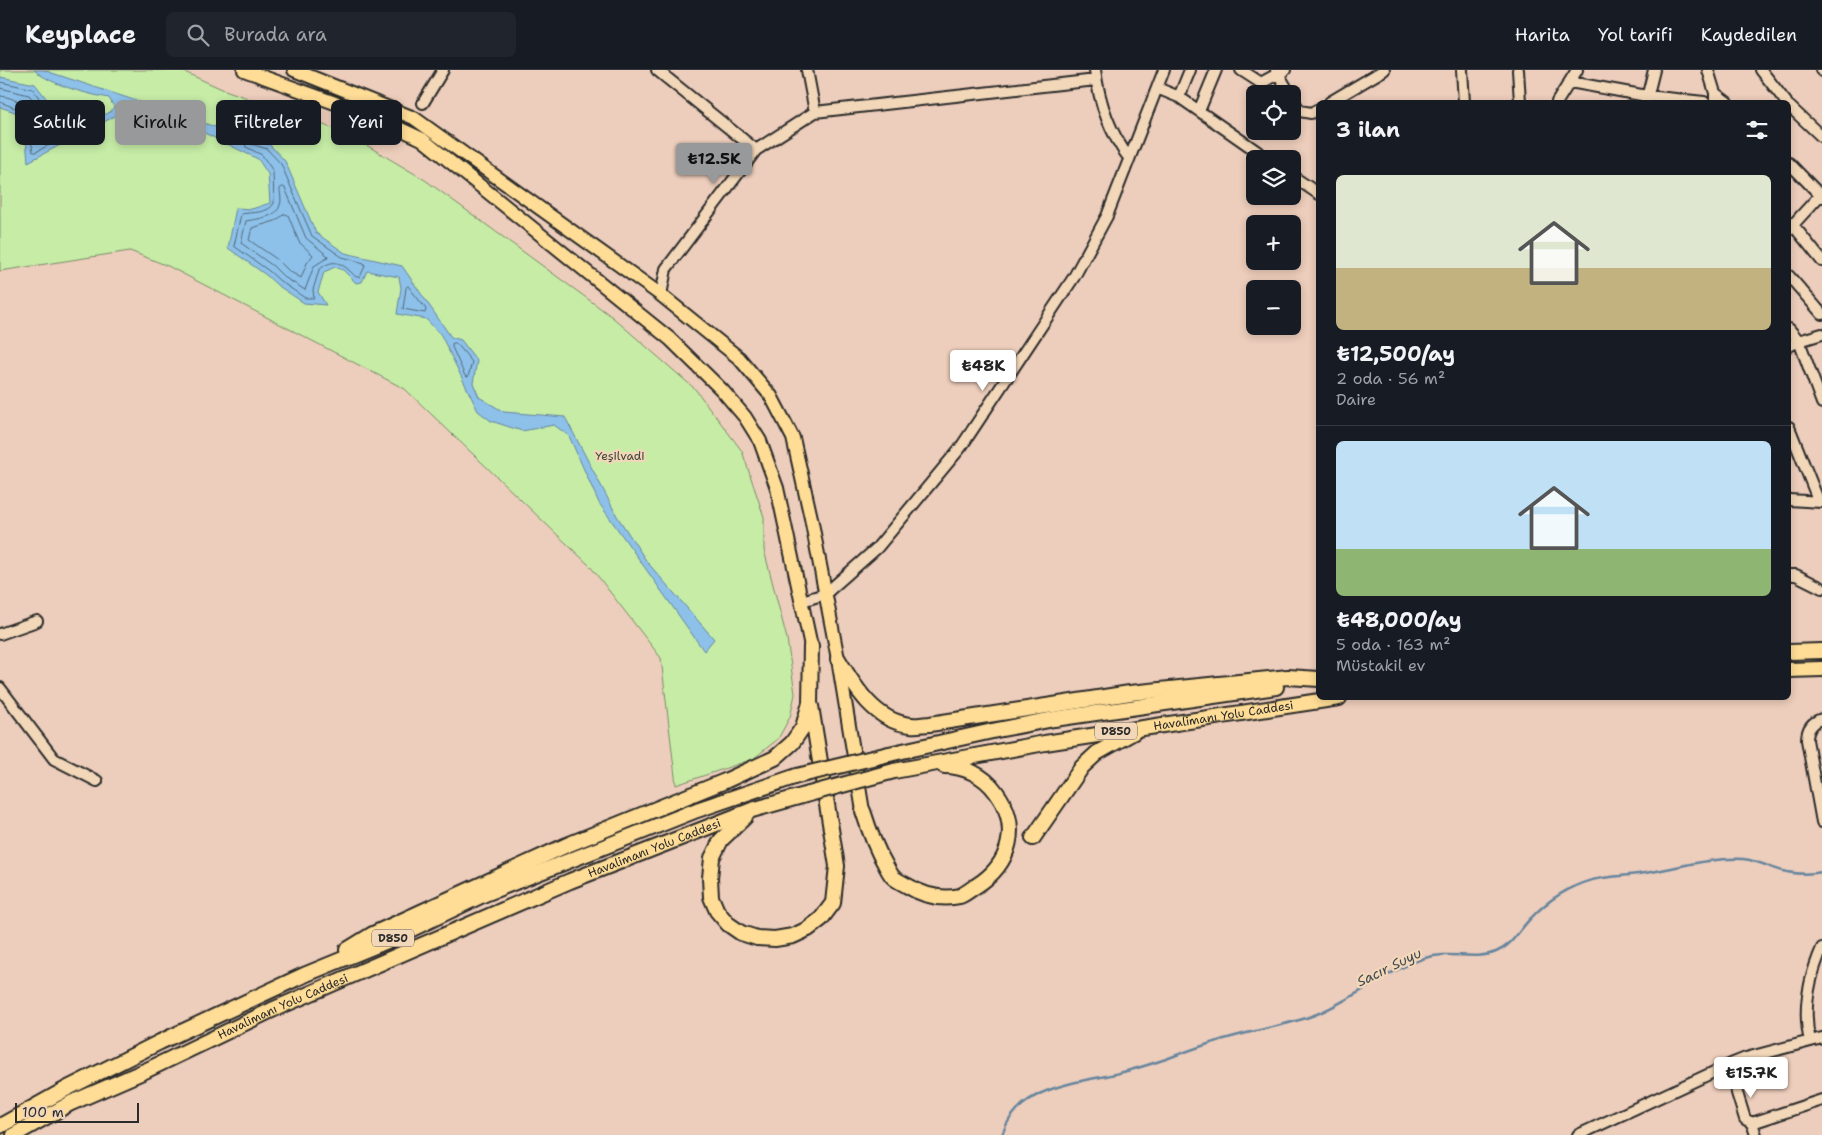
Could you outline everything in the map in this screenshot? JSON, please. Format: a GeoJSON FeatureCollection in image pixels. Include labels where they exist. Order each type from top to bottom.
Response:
{"type":"FeatureCollection","features":[{"type":"Feature","properties":{"kind":"highway"},"geometry":{"type":"LineString","coordinates":[[752,810],[721,840],[712,858],[711,896],[718,911],[728,924],[741,933],[757,938],[775,939],[793,936],[808,929],[821,919],[833,903],[837,866],[810,703],[810,646]]}},
{"type":"Feature","properties":{"kind":"highway"},"geometry":{"type":"LineString","coordinates":[[1791,652],[1822,651]]}},
{"type":"Feature","properties":{"kind":"highway"},"geometry":{"type":"LineString","coordinates":[[838,659],[854,685],[883,715],[898,723],[911,725],[930,724],[1130,693],[1288,677],[1316,680]]}},
{"type":"Feature","properties":{"kind":"highway"},"geometry":{"type":"LineString","coordinates":[[1791,670],[1822,669]]}},
{"type":"Feature","properties":{"kind":"highway","name":"Havalimanı Yolu Caddesi"},"geometry":{"type":"LineString","coordinates":[[0,1126],[66,1089],[143,1050],[304,975],[387,941],[461,905],[697,810],[797,776],[997,730],[1054,719],[1316,680]]}},
{"type":"Feature","properties":{"kind":"highway","name":"Havalimanı Yolu Caddesi"},"geometry":{"type":"LineString","coordinates":[[15,1135],[71,1103],[147,1070],[281,1006],[570,881],[752,810],[894,771],[925,765],[1044,743],[1325,700]]}},
{"type":"Feature","properties":{"kind":"highway"},"geometry":{"type":"LineString","coordinates":[[304,975],[373,934],[469,889],[567,845],[725,781],[775,758],[792,743],[803,727],[810,703]]}},
{"type":"Feature","properties":{"kind":"highway"},"geometry":{"type":"LineString","coordinates":[[1033,838],[1082,767],[1097,753],[1143,727]]}},
{"type":"Feature","properties":{"kind":"highway"},"geometry":{"type":"LineString","coordinates":[[863,811],[875,846],[893,877],[918,893],[940,898],[961,896],[987,879],[999,867],[1007,852],[1010,833],[1008,815],[1002,800],[991,785],[976,774],[956,766],[925,765]]}},
{"type":"Feature","properties":{"kind":"main road"},"geometry":{"type":"LineString","coordinates":[[244,70],[379,119],[422,139],[670,339],[722,390],[745,417],[760,442],[777,488],[810,646]]}},
{"type":"Feature","properties":{"kind":"main road"},"geometry":{"type":"LineString","coordinates":[[294,70],[414,118],[662,295],[739,358],[771,396],[793,438],[811,518],[838,659],[863,811]]}},
{"type":"Feature","properties":{"kind":"street"},"geometry":{"type":"LineString","coordinates":[[423,103],[443,70]]}},
{"type":"Feature","properties":{"kind":"street"},"geometry":{"type":"LineString","coordinates":[[658,70],[756,150]]}},
{"type":"Feature","properties":{"kind":"street"},"geometry":{"type":"LineString","coordinates":[[807,70],[814,112]]}},
{"type":"Feature","properties":{"kind":"street"},"geometry":{"type":"LineString","coordinates":[[802,601],[825,594],[877,548],[961,447],[1074,277],[1107,216],[1164,70]]}},
{"type":"Feature","properties":{"kind":"street"},"geometry":{"type":"LineString","coordinates":[[1179,97],[1190,70]]}},
{"type":"Feature","properties":{"kind":"street"},"geometry":{"type":"LineString","coordinates":[[1199,111],[1216,70]]}},
{"type":"Feature","properties":{"kind":"street"},"geometry":{"type":"LineString","coordinates":[[1241,70],[1261,83],[1280,71],[1286,85]]}},
{"type":"Feature","properties":{"kind":"street"},"geometry":{"type":"LineString","coordinates":[[1333,100],[1384,70]]}},
{"type":"Feature","properties":{"kind":"street"},"geometry":{"type":"LineString","coordinates":[[1462,70],[1464,100]]}},
{"type":"Feature","properties":{"kind":"street"},"geometry":{"type":"LineString","coordinates":[[1518,70],[1520,100]]}},
{"type":"Feature","properties":{"kind":"street"},"geometry":{"type":"LineString","coordinates":[[1558,100],[1578,70]]}},
{"type":"Feature","properties":{"kind":"street"},"geometry":{"type":"LineString","coordinates":[[1647,99],[1654,70]]}},
{"type":"Feature","properties":{"kind":"street"},"geometry":{"type":"LineString","coordinates":[[1707,70],[1715,98]]}},
{"type":"Feature","properties":{"kind":"street"},"geometry":{"type":"LineString","coordinates":[[1761,70],[1784,100]]}},
{"type":"Feature","properties":{"kind":"street"},"geometry":{"type":"LineString","coordinates":[[662,295],[666,269],[756,150],[814,112],[1095,75],[1099,97],[1116,138],[1129,158]]}},
{"type":"Feature","properties":{"kind":"street"},"geometry":{"type":"LineString","coordinates":[[1570,82],[1647,99],[1666,100]]}},
{"type":"Feature","properties":{"kind":"street"},"geometry":{"type":"LineString","coordinates":[[1156,88],[1179,97],[1255,150]]}},
{"type":"Feature","properties":{"kind":"street"},"geometry":{"type":"LineString","coordinates":[[1791,108],[1822,137]]}},
{"type":"Feature","properties":{"kind":"street"},"geometry":{"type":"LineString","coordinates":[[1301,111],[1311,113],[1316,110]]}},
{"type":"Feature","properties":{"kind":"street"},"geometry":{"type":"LineString","coordinates":[[1791,165],[1822,195],[1791,223],[1822,261]]}},
{"type":"Feature","properties":{"kind":"street"},"geometry":{"type":"LineString","coordinates":[[1301,182],[1316,192]]}},
{"type":"Feature","properties":{"kind":"street"},"geometry":{"type":"LineString","coordinates":[[1791,278],[1822,314]]}},
{"type":"Feature","properties":{"kind":"street"},"geometry":{"type":"LineString","coordinates":[[1791,332],[1798,341],[1822,403]]}},
{"type":"Feature","properties":{"kind":"street"},"geometry":{"type":"LineString","coordinates":[[1791,345],[1822,334]]}},
{"type":"Feature","properties":{"kind":"street"},"geometry":{"type":"LineString","coordinates":[[1791,432],[1820,502],[1791,500]]}},
{"type":"Feature","properties":{"kind":"street"},"geometry":{"type":"LineString","coordinates":[[1791,574],[1796,574],[1822,588]]}},
{"type":"Feature","properties":{"kind":"street"},"geometry":{"type":"LineString","coordinates":[[0,634],[37,621]]}},
{"type":"Feature","properties":{"kind":"street"},"geometry":{"type":"LineString","coordinates":[[0,688],[54,759],[97,781]]}},
{"type":"Feature","properties":{"kind":"street"},"geometry":{"type":"LineString","coordinates":[[1822,719],[1812,724],[1808,731],[1807,740],[1822,822]]}},
{"type":"Feature","properties":{"kind":"street"},"geometry":{"type":"LineString","coordinates":[[1810,1041],[1806,1021],[1806,1004],[1813,971],[1822,948]]}},
{"type":"Feature","properties":{"kind":"street"},"geometry":{"type":"LineString","coordinates":[[1578,1135],[1731,1064],[1822,1038]]}},
{"type":"Feature","properties":{"kind":"street"},"geometry":{"type":"LineString","coordinates":[[1731,1064],[1736,1093],[1745,1119],[1752,1123],[1756,1135]]}},
{"type":"Feature","properties":{"kind":"street"},"geometry":{"type":"LineString","coordinates":[[1752,1123],[1822,1100]]}},
{"type":"Feature","properties":{"kind":"green space","name":"Yeşilvadi"},"geometry":{"type":"Polygon","coordinates":[[[0,70],[180,70],[222,89],[253,100],[216,100],[216,145],[321,145],[321,124],[331,128],[331,145],[366,145],[425,180],[611,316],[695,389],[742,451],[764,517],[764,550],[787,639],[795,694],[790,717],[778,739],[753,759],[676,785],[661,658],[590,566],[405,389],[168,266],[130,251],[0,271],[0,70]]]}},
{"type":"Feature","properties":{"kind":"water"},"geometry":{"type":"Polygon","coordinates":[[[34,70],[43,70],[134,100],[115,100],[115,116],[105,121],[105,114],[114,107],[109,98],[59,84],[34,70]]]}},
{"type":"Feature","properties":{"kind":"water"},"geometry":{"type":"Polygon","coordinates":[[[0,77],[35,84],[47,100],[15,100],[15,112],[0,107],[0,77]]]}},
{"type":"Feature","properties":{"kind":"water"},"geometry":{"type":"Polygon","coordinates":[[[206,124],[216,127],[216,139],[206,134],[206,124]]]}},
{"type":"Feature","properties":{"kind":"water"},"geometry":{"type":"Polygon","coordinates":[[[26,145],[60,145],[28,162],[26,145]]]}},
{"type":"Feature","properties":{"kind":"water"},"geometry":{"type":"Polygon","coordinates":[[[229,145],[270,145],[285,161],[316,233],[345,253],[402,266],[451,337],[461,340],[477,361],[473,383],[479,397],[504,412],[565,417],[617,516],[647,562],[714,639],[704,651],[599,503],[569,436],[554,425],[522,431],[491,421],[478,411],[441,335],[426,319],[397,314],[401,288],[399,277],[367,271],[362,282],[356,283],[343,270],[335,267],[324,272],[318,292],[326,305],[304,303],[228,248],[236,208],[252,209],[270,203],[268,174],[258,159],[229,145]]]}},
{"type":"Feature","properties":{"kind":"waterway","name":"Sacır Suyu"},"geometry":{"type":"LineString","coordinates":[[1002,1135],[1009,1120],[1018,1109],[1042,1093],[1071,1083],[1134,1069],[1220,1040],[1317,1014],[1411,963],[1425,958],[1443,955],[1479,956],[1496,952],[1507,945],[1544,905],[1567,890],[1592,880],[1645,873],[1707,861],[1732,859],[1751,860],[1791,873],[1822,872]]}}]}
